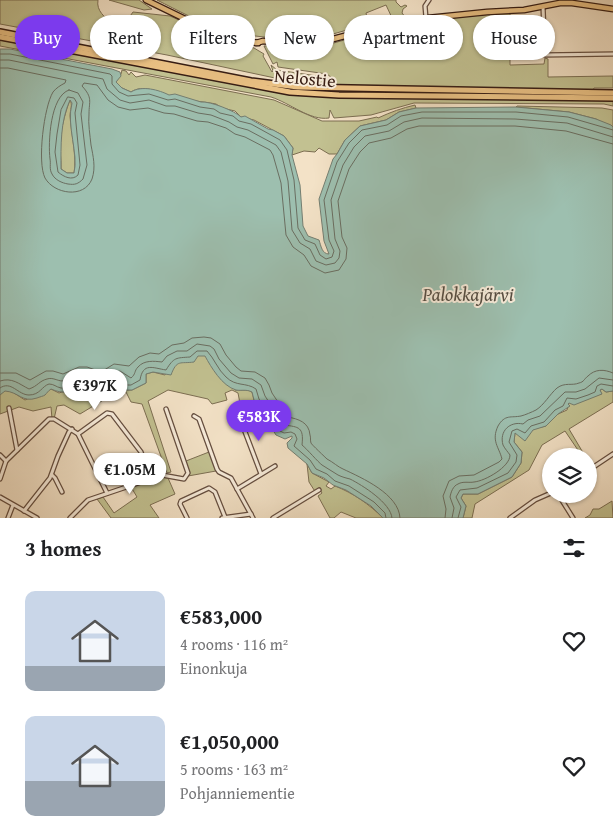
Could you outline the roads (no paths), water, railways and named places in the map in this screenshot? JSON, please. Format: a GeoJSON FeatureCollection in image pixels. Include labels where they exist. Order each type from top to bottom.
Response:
{"type":"FeatureCollection","features":[{"type":"Feature","properties":{"kind":"highway","name":"Nelostie"},"geometry":{"type":"LineString","coordinates":[[0,32],[298,88],[613,93]]}},
{"type":"Feature","properties":{"kind":"highway","name":"Nelostie"},"geometry":{"type":"LineString","coordinates":[[0,37],[290,92],[339,95],[613,98]]}},
{"type":"Feature","properties":{"kind":"main road"},"geometry":{"type":"LineString","coordinates":[[144,0],[218,34],[256,42],[307,44],[326,42],[344,37]]}},
{"type":"Feature","properties":{"kind":"main road"},"geometry":{"type":"LineString","coordinates":[[456,15],[524,10],[584,2],[613,9]]}},
{"type":"Feature","properties":{"kind":"street"},"geometry":{"type":"LineString","coordinates":[[426,15],[425,6],[429,0]]}},
{"type":"Feature","properties":{"kind":"street"},"geometry":{"type":"LineString","coordinates":[[543,7],[543,15]]}},
{"type":"Feature","properties":{"kind":"street"},"geometry":{"type":"LineString","coordinates":[[555,55],[613,54]]}},
{"type":"Feature","properties":{"kind":"street"},"geometry":{"type":"LineString","coordinates":[[9,408],[17,450]]}},
{"type":"Feature","properties":{"kind":"street"},"geometry":{"type":"LineString","coordinates":[[70,518],[84,503],[151,478],[162,475],[186,477],[188,473],[166,409]]}},
{"type":"Feature","properties":{"kind":"street"},"geometry":{"type":"LineString","coordinates":[[78,434],[107,413],[112,414],[141,452],[151,478]]}},
{"type":"Feature","properties":{"kind":"street"},"geometry":{"type":"LineString","coordinates":[[194,416],[200,419],[217,469],[231,478],[253,518]]}},
{"type":"Feature","properties":{"kind":"street"},"geometry":{"type":"LineString","coordinates":[[239,416],[261,474]]}},
{"type":"Feature","properties":{"kind":"street"},"geometry":{"type":"LineString","coordinates":[[0,479],[6,461],[49,418],[54,419],[78,434],[107,494]]}},
{"type":"Feature","properties":{"kind":"street"},"geometry":{"type":"LineString","coordinates":[[24,511],[52,475],[58,456],[72,429]]}},
{"type":"Feature","properties":{"kind":"street"},"geometry":{"type":"LineString","coordinates":[[597,465],[613,454]]}},
{"type":"Feature","properties":{"kind":"street"},"geometry":{"type":"LineString","coordinates":[[0,455],[6,461]]}},
{"type":"Feature","properties":{"kind":"street"},"geometry":{"type":"LineString","coordinates":[[237,489],[275,466]]}},
{"type":"Feature","properties":{"kind":"street"},"geometry":{"type":"LineString","coordinates":[[52,475],[56,478],[62,492]]}},
{"type":"Feature","properties":{"kind":"street"},"geometry":{"type":"LineString","coordinates":[[187,518],[180,504],[181,501],[209,488],[215,492],[224,518],[250,514]]}},
{"type":"Feature","properties":{"kind":"street"},"geometry":{"type":"LineString","coordinates":[[273,518],[319,490]]}},
{"type":"Feature","properties":{"kind":"street"},"geometry":{"type":"LineString","coordinates":[[0,497],[37,518]]}},
{"type":"Feature","properties":{"kind":"street"},"geometry":{"type":"LineString","coordinates":[[510,518],[542,497]]}},
{"type":"Feature","properties":{"kind":"street"},"geometry":{"type":"LineString","coordinates":[[564,503],[573,518]]}},
{"type":"Feature","properties":{"kind":"street"},"geometry":{"type":"LineString","coordinates":[[8,518],[14,505]]}},
{"type":"Feature","properties":{"kind":"water","name":"Palokkajärvi"},"geometry":{"type":"Polygon","coordinates":[[[0,49],[15,50],[15,60],[66,60],[112,69],[120,72],[121,76],[116,82],[122,88],[131,92],[140,89],[150,89],[216,105],[241,117],[245,116],[284,136],[293,148],[292,155],[300,185],[303,226],[308,236],[319,240],[323,251],[327,254],[329,254],[324,241],[319,199],[333,159],[345,140],[360,126],[386,120],[399,112],[416,108],[516,107],[569,112],[596,119],[613,127],[613,391],[606,392],[602,389],[600,390],[602,394],[574,405],[569,403],[570,406],[558,414],[546,426],[533,430],[525,441],[515,433],[514,442],[522,452],[521,463],[512,477],[478,494],[463,494],[461,498],[466,506],[463,518],[383,518],[371,506],[346,490],[312,473],[307,464],[288,448],[287,443],[292,436],[285,439],[276,435],[254,400],[252,392],[236,390],[226,385],[205,356],[198,356],[194,362],[177,364],[171,375],[153,372],[146,374],[146,383],[132,390],[125,390],[119,382],[110,396],[82,385],[67,392],[51,389],[44,395],[32,399],[5,391],[0,395],[0,49]],[[70,100],[64,117],[62,134],[61,169],[67,173],[74,173],[75,165],[70,121],[72,103],[70,100]]]}}]}
